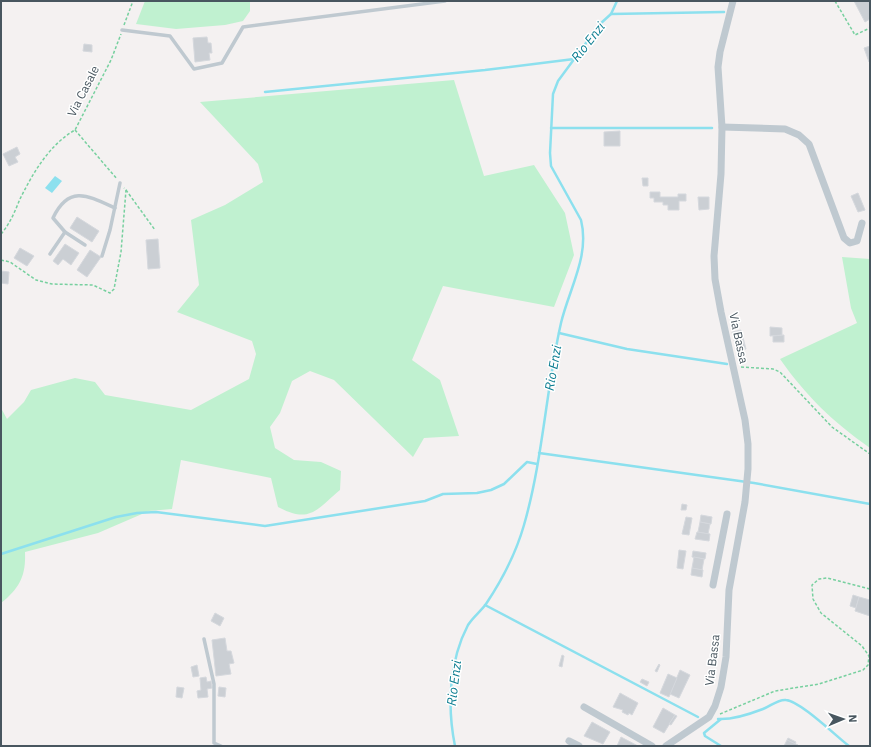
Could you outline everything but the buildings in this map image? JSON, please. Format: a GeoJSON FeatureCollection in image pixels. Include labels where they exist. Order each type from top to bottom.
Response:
{"type":"FeatureCollection","features":[{"type":"Feature","properties":{"kind":"street","name":"Via Bassa"},"geometry":{"type":"LineString","coordinates":[[708,717],[721,687],[726,657],[729,590],[734,552],[747,482],[748,444],[745,420],[720,305],[715,271],[722,127],[718,67],[720,52],[733,1]]}},
{"type":"Feature","properties":{"kind":"street"},"geometry":{"type":"LineString","coordinates":[[722,127],[785,129],[799,135],[808,144],[844,238],[850,243],[857,241],[862,223]]}},
{"type":"Feature","properties":{"kind":"street"},"geometry":{"type":"LineString","coordinates":[[713,585],[727,514]]}},
{"type":"Feature","properties":{"kind":"street"},"geometry":{"type":"LineString","coordinates":[[720,549],[734,552]]}},
{"type":"Feature","properties":{"kind":"street"},"geometry":{"type":"LineString","coordinates":[[584,707],[652,746]]}},
{"type":"Feature","properties":{"kind":"street"},"geometry":{"type":"LineString","coordinates":[[666,746],[708,717]]}},
{"type":"Feature","properties":{"kind":"street"},"geometry":{"type":"LineString","coordinates":[[569,741],[579,746]]}},
{"type":"Feature","properties":{"kind":"lane"},"geometry":{"type":"LineString","coordinates":[[122,30],[170,36],[194,69],[222,63],[243,27],[445,1]]}},
{"type":"Feature","properties":{"kind":"lane"},"geometry":{"type":"LineString","coordinates":[[102,256],[110,230],[120,182]]}},
{"type":"Feature","properties":{"kind":"lane"},"geometry":{"type":"LineString","coordinates":[[85,245],[65,232],[53,218],[58,208],[73,197],[89,196],[115,208]]}},
{"type":"Feature","properties":{"kind":"lane"},"geometry":{"type":"LineString","coordinates":[[50,254],[65,232]]}},
{"type":"Feature","properties":{"kind":"lane"},"geometry":{"type":"LineString","coordinates":[[204,639],[214,684],[214,743],[221,746]]}},
{"type":"Feature","properties":{"kind":"path","name":"Via Casale"},"geometry":{"type":"LineString","coordinates":[[1,234],[12,216],[32,175],[64,136],[75,130],[111,60],[133,1]]}},
{"type":"Feature","properties":{"kind":"path"},"geometry":{"type":"LineString","coordinates":[[835,1],[855,35],[870,28]]}},
{"type":"Feature","properties":{"kind":"path"},"geometry":{"type":"LineString","coordinates":[[75,130],[120,182],[155,230]]}},
{"type":"Feature","properties":{"kind":"path"},"geometry":{"type":"LineString","coordinates":[[1,260],[10,262],[36,280],[52,284],[93,285],[110,293],[114,289],[121,252],[126,190]]}},
{"type":"Feature","properties":{"kind":"path"},"geometry":{"type":"LineString","coordinates":[[734,366],[772,369],[780,372],[786,377],[796,391],[832,427],[870,454]]}},
{"type":"Feature","properties":{"kind":"path"},"geometry":{"type":"LineString","coordinates":[[708,717],[721,714],[775,691],[819,684],[863,670],[868,665],[869,656],[862,646],[821,613],[813,599],[812,585],[819,578],[827,578],[870,589]]}},
{"type":"Feature","properties":{"kind":"green space"},"geometry":{"type":"Polygon","coordinates":[[[145,1],[250,1],[250,11],[243,21],[225,25],[176,29],[136,24],[145,1]]]}},
{"type":"Feature","properties":{"kind":"green space"},"geometry":{"type":"Polygon","coordinates":[[[454,80],[484,176],[534,165],[565,213],[574,255],[554,307],[443,286],[412,360],[440,380],[459,436],[424,438],[413,457],[334,380],[310,371],[292,381],[280,413],[270,427],[275,448],[294,460],[321,462],[341,471],[340,490],[318,509],[305,514],[298,514],[278,507],[271,478],[181,460],[172,509],[149,511],[98,533],[25,552],[23,574],[13,592],[1,603],[1,408],[7,419],[24,402],[31,390],[75,378],[95,382],[105,395],[191,410],[249,379],[256,354],[252,341],[177,312],[199,285],[191,220],[225,205],[263,182],[258,164],[200,102],[454,80]]]}},
{"type":"Feature","properties":{"kind":"green space"},"geometry":{"type":"Polygon","coordinates":[[[842,257],[870,259],[870,448],[821,408],[810,397],[780,359],[857,323],[851,308],[842,257]]]}},
{"type":"Feature","properties":{"kind":"water"},"geometry":{"type":"Polygon","coordinates":[[[55,176],[62,181],[52,193],[45,188],[55,176]]]}},
{"type":"Feature","properties":{"kind":"waterway","name":"Rio Enzi"},"geometry":{"type":"LineString","coordinates":[[455,746],[451,716],[451,684],[453,669],[468,625],[486,604],[498,585],[513,556],[524,525],[536,475],[561,323],[581,259],[583,246],[581,220],[551,166],[550,153],[553,94],[558,81],[600,24],[611,14],[617,1]]}},
{"type":"Feature","properties":{"kind":"waterway"},"geometry":{"type":"LineString","coordinates":[[611,14],[724,12]]}},
{"type":"Feature","properties":{"kind":"waterway"},"geometry":{"type":"LineString","coordinates":[[265,92],[485,70],[574,59]]}},
{"type":"Feature","properties":{"kind":"waterway"},"geometry":{"type":"LineString","coordinates":[[551,128],[712,128]]}},
{"type":"Feature","properties":{"kind":"waterway"},"geometry":{"type":"LineString","coordinates":[[559,333],[627,349],[727,364]]}},
{"type":"Feature","properties":{"kind":"waterway"},"geometry":{"type":"LineString","coordinates":[[539,453],[754,483],[870,504]]}},
{"type":"Feature","properties":{"kind":"waterway"},"geometry":{"type":"LineString","coordinates":[[1,554],[116,517],[137,513],[156,512],[265,526],[425,501],[443,494],[477,493],[491,490],[504,484],[527,462],[537,464]]}},
{"type":"Feature","properties":{"kind":"waterway"},"geometry":{"type":"LineString","coordinates":[[485,605],[698,717]]}},
{"type":"Feature","properties":{"kind":"waterway"},"geometry":{"type":"LineString","coordinates":[[718,719],[729,719],[747,715],[777,702],[786,700],[809,712],[849,746]]}},
{"type":"Feature","properties":{"kind":"waterway"},"geometry":{"type":"LineString","coordinates":[[721,719],[704,733],[705,736],[721,746]]}}]}
